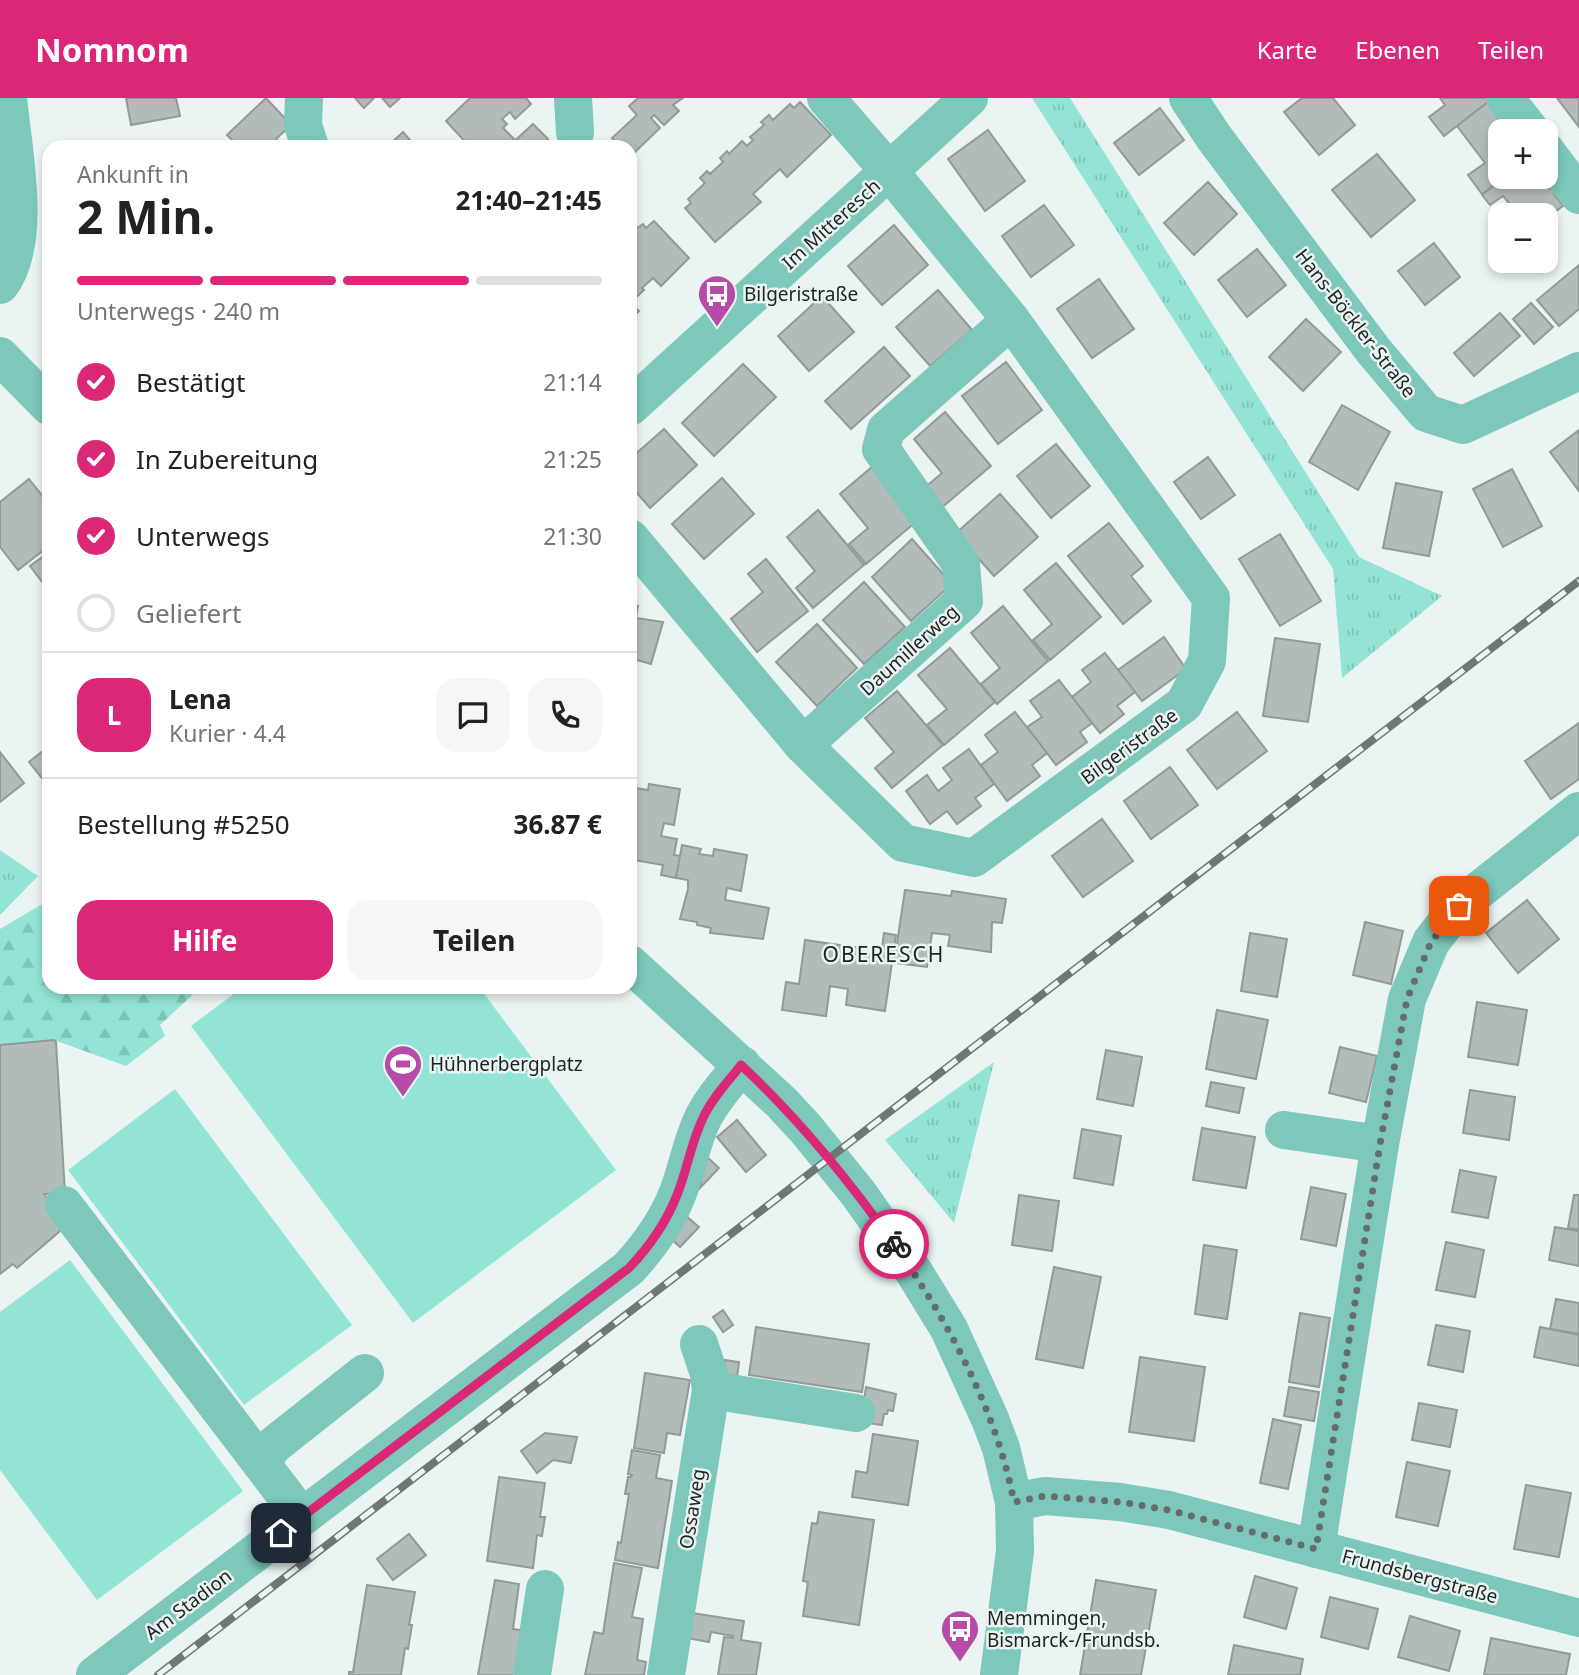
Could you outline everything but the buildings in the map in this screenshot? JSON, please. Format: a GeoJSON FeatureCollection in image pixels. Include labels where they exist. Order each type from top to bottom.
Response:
{"type":"FeatureCollection","features":[{"type":"Feature","properties":{"kind":"street"},"geometry":{"type":"LineString","coordinates":[[0,285],[9,273],[17,249],[19,226],[8,98]]}},
{"type":"Feature","properties":{"kind":"street"},"geometry":{"type":"LineString","coordinates":[[303,98],[303,125],[308,140]]}},
{"type":"Feature","properties":{"kind":"street","name":"Bilgeristraße"},"geometry":{"type":"LineString","coordinates":[[637,546],[803,745],[903,843],[974,858],[1184,704],[1207,661],[1211,598],[1011,320],[826,98]]}},
{"type":"Feature","properties":{"kind":"street","name":"Im Mitteresch"},"geometry":{"type":"LineString","coordinates":[[637,401],[969,98]]}},
{"type":"Feature","properties":{"kind":"street","name":"Hans-Böckler-Straße"},"geometry":{"type":"LineString","coordinates":[[1188,98],[1213,136],[1373,350],[1426,413],[1463,425],[1579,371]]}},
{"type":"Feature","properties":{"kind":"street"},"geometry":{"type":"LineString","coordinates":[[1506,98],[1522,119]]}},
{"type":"Feature","properties":{"kind":"street"},"geometry":{"type":"LineString","coordinates":[[1558,167],[1579,195]]}},
{"type":"Feature","properties":{"kind":"street","name":"Daumillerweg"},"geometry":{"type":"LineString","coordinates":[[803,745],[964,601],[961,564],[881,449],[886,430],[1011,320]]}},
{"type":"Feature","properties":{"kind":"street"},"geometry":{"type":"LineString","coordinates":[[0,356],[42,399]]}},
{"type":"Feature","properties":{"kind":"street"},"geometry":{"type":"LineString","coordinates":[[1316,1549],[1380,1144],[1407,999],[1431,942],[1459,906],[1579,811]]}},
{"type":"Feature","properties":{"kind":"street"},"geometry":{"type":"LineString","coordinates":[[637,970],[741,1065],[806,1129],[858,1193],[914,1272],[949,1329],[1001,1448],[1014,1502],[1014,1552],[999,1675]]}},
{"type":"Feature","properties":{"kind":"street","name":"Am Stadion"},"geometry":{"type":"LineString","coordinates":[[96,1675],[629,1268],[668,1216],[704,1116],[713,1100],[741,1065]]}},
{"type":"Feature","properties":{"kind":"street"},"geometry":{"type":"LineString","coordinates":[[1284,1130],[1380,1144]]}},
{"type":"Feature","properties":{"kind":"street"},"geometry":{"type":"LineString","coordinates":[[64,1205],[302,1517]]}},
{"type":"Feature","properties":{"kind":"street","name":"Ossaweg"},"geometry":{"type":"LineString","coordinates":[[666,1675],[710,1390],[709,1374],[699,1344]]}},
{"type":"Feature","properties":{"kind":"street"},"geometry":{"type":"LineString","coordinates":[[261,1462],[274,1445],[365,1373]]}},
{"type":"Feature","properties":{"kind":"street"},"geometry":{"type":"LineString","coordinates":[[710,1390],[856,1413]]}},
{"type":"Feature","properties":{"kind":"street","name":"Frundsbergstraße"},"geometry":{"type":"LineString","coordinates":[[1014,1502],[1045,1496],[1120,1502],[1169,1510],[1316,1549],[1578,1611]]}},
{"type":"Feature","properties":{"kind":"street"},"geometry":{"type":"LineString","coordinates":[[532,1675],[545,1589]]}},
{"type":"Feature","properties":{"kind":"green space"},"geometry":{"type":"Polygon","coordinates":[[[1032,98],[1070,98],[1359,557],[1442,596],[1342,678],[1333,569],[1032,98]]]}},
{"type":"Feature","properties":{"kind":"green space"},"geometry":{"type":"Polygon","coordinates":[[[0,850],[38,876],[0,915],[0,850]]]}},
{"type":"Feature","properties":{"kind":"green space"},"geometry":{"type":"Polygon","coordinates":[[[42,904],[42,994],[193,994],[160,1025],[165,1036],[126,1066],[54,1040],[0,1045],[0,929],[42,904]]]}},
{"type":"Feature","properties":{"kind":"green space","name":"Hühnerbergplatz"},"geometry":{"type":"Polygon","coordinates":[[[234,994],[484,994],[616,1170],[413,1323],[191,1026],[234,994]]]}},
{"type":"Feature","properties":{"kind":"green space"},"geometry":{"type":"Polygon","coordinates":[[[994,1062],[954,1223],[885,1140],[994,1062]]]}},
{"type":"Feature","properties":{"kind":"green space"},"geometry":{"type":"Polygon","coordinates":[[[175,1089],[352,1325],[244,1405],[68,1170],[175,1089]]]}},
{"type":"Feature","properties":{"kind":"green space"},"geometry":{"type":"Polygon","coordinates":[[[70,1260],[243,1491],[97,1600],[0,1470],[0,1312],[70,1260]]]}},
{"type":"Feature","properties":{"kind":"railway"},"geometry":{"type":"LineString","coordinates":[[158,1675],[1579,581]]}},
{"type":"Feature","properties":{"kind":"way so far"},"geometry":{"type":"LineString","coordinates":[[894,1244],[949,1329],[1001,1448],[1014,1502],[1045,1496],[1120,1502],[1169,1510],[1316,1549],[1380,1144],[1407,999],[1431,942],[1459,906]]}},
{"type":"Feature","properties":{"kind":"place","name":"Bilgeristraße"},"geometry":{"type":"Point","coordinates":[717,328]}},
{"type":"Feature","properties":{"kind":"place","name":"Hühnerbergplatz"},"geometry":{"type":"Point","coordinates":[403,1098]}},
{"type":"Feature","properties":{"kind":"place","name":"Memmingen, Bismarck-/Frundsb."},"geometry":{"type":"Point","coordinates":[960,1663]}},
{"type":"Feature","properties":{"kind":"district","name":"OBERESCH"},"geometry":{"type":"Point","coordinates":[884,955]}},
{"type":"Feature","properties":{"kind":"route"},"geometry":{"type":"LineString","coordinates":[[281,1533],[629,1268],[668,1216],[704,1116],[713,1100],[741,1065],[806,1129],[858,1193],[894,1244]]}}]}
